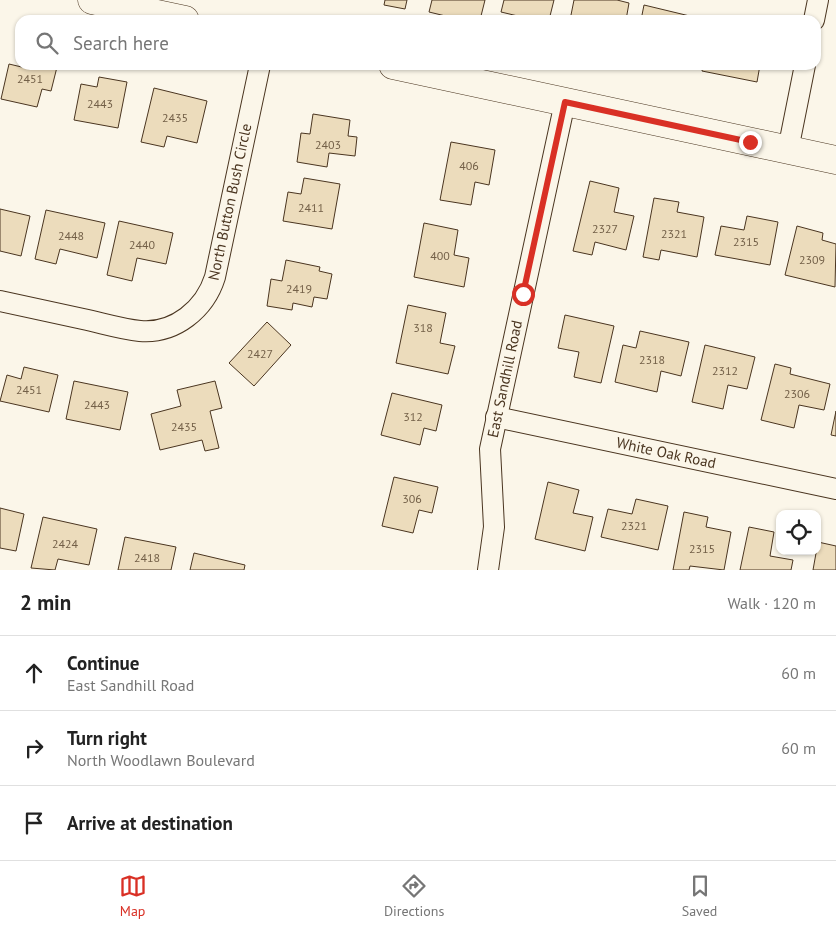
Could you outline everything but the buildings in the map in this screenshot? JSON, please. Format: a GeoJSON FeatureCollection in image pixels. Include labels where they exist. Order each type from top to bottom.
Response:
{"type":"FeatureCollection","features":[{"type":"Feature","properties":{"kind":"street"},"geometry":{"type":"LineString","coordinates":[[92,0],[162,15]]}},
{"type":"Feature","properties":{"kind":"street"},"geometry":{"type":"LineString","coordinates":[[815,15],[818,0]]}},
{"type":"Feature","properties":{"kind":"street","name":"North Button Bush Circle"},"geometry":{"type":"LineString","coordinates":[[0,301],[139,331],[170,327],[189,317],[199,308],[212,288],[259,70]]}},
{"type":"Feature","properties":{"kind":"street"},"geometry":{"type":"LineString","coordinates":[[417,70],[836,160]]}},
{"type":"Feature","properties":{"kind":"street"},"geometry":{"type":"LineString","coordinates":[[788,150],[805,70]]}},
{"type":"Feature","properties":{"kind":"street","name":"East Sandhill Road"},"geometry":{"type":"LineString","coordinates":[[488,570],[494,527],[490,449],[565,102]]}},
{"type":"Feature","properties":{"kind":"street","name":"White Oak Road"},"geometry":{"type":"LineString","coordinates":[[496,416],[836,489]]}},
{"type":"Feature","properties":{"kind":"route"},"geometry":{"type":"LineString","coordinates":[[523,294],[565,102],[750,142]]}}]}
